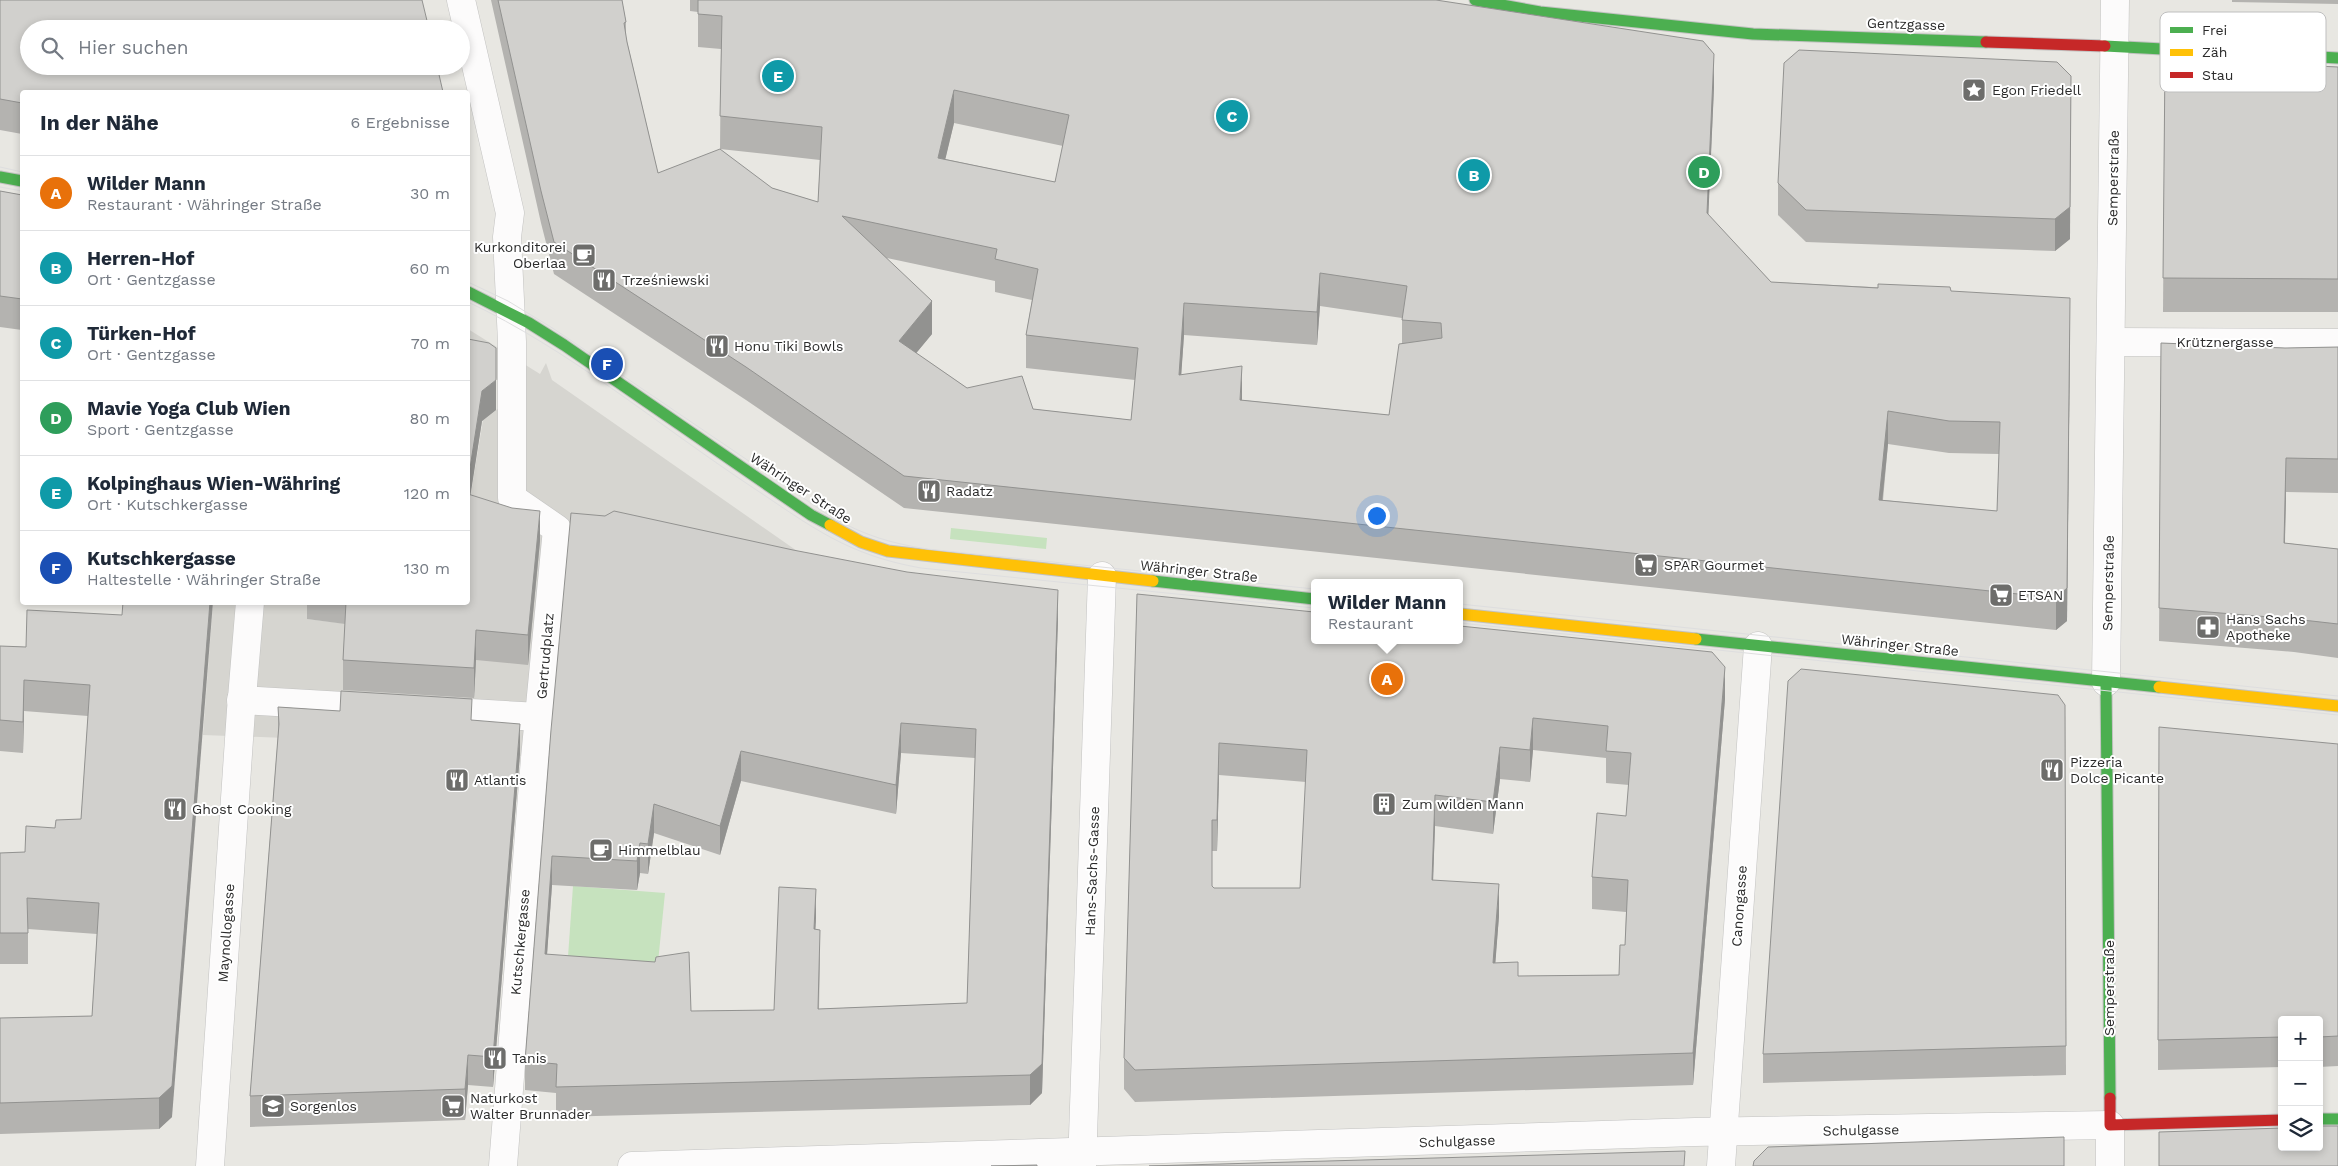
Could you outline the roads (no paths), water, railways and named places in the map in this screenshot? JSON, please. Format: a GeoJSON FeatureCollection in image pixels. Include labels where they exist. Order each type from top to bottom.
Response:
{"type":"FeatureCollection","features":[{"type":"Feature","properties":{"kind":"main road","name":"Gentzgasse"},"geometry":{"type":"LineString","coordinates":[[1476,0],[1540,12],[1753,34],[2160,49]]}},
{"type":"Feature","properties":{"kind":"main road"},"geometry":{"type":"LineString","coordinates":[[0,177],[20,181]]}},
{"type":"Feature","properties":{"kind":"main road","name":"Währinger Straße"},"geometry":{"type":"LineString","coordinates":[[470,293],[536,327],[601,369],[811,515],[861,542],[888,551],[929,557],[1311,599]]}},
{"type":"Feature","properties":{"kind":"main road","name":"Währinger Straße"},"geometry":{"type":"LineString","coordinates":[[1463,614],[2338,706]]}},
{"type":"Feature","properties":{"kind":"main road","name":"Semperstraße"},"geometry":{"type":"LineString","coordinates":[[2106,682],[2110,1125]]}},
{"type":"Feature","properties":{"kind":"main road"},"geometry":{"type":"LineString","coordinates":[[2323,1119],[2338,1119]]}},
{"type":"Feature","properties":{"kind":"main road","name":"Schulgasse"},"geometry":{"type":"LineString","coordinates":[[2110,1125],[2278,1120]]}},
{"type":"Feature","properties":{"kind":"street"},"geometry":{"type":"LineString","coordinates":[[461,0],[466,20]]}},
{"type":"Feature","properties":{"kind":"street","name":"Semperstraße"},"geometry":{"type":"LineString","coordinates":[[2106,682],[2115,0]]}},
{"type":"Feature","properties":{"kind":"street"},"geometry":{"type":"LineString","coordinates":[[470,39],[510,214],[508,237],[511,314]]}},
{"type":"Feature","properties":{"kind":"street","name":"Gertrudplatz"},"geometry":{"type":"LineString","coordinates":[[241,700],[539,717],[557,529],[512,498],[511,314]]}},
{"type":"Feature","properties":{"kind":"street","name":"Krütznergasse"},"geometry":{"type":"LineString","coordinates":[[2111,342],[2338,343]]}},
{"type":"Feature","properties":{"kind":"street","name":"Hans-Sachs-Gasse"},"geometry":{"type":"LineString","coordinates":[[1082,1160],[1102,576]]}},
{"type":"Feature","properties":{"kind":"street"},"geometry":{"type":"LineString","coordinates":[[241,700],[250,605]]}},
{"type":"Feature","properties":{"kind":"street","name":"Canongasse"},"geometry":{"type":"LineString","coordinates":[[1721,1166],[1758,646]]}},
{"type":"Feature","properties":{"kind":"street","name":"Maynollogasse"},"geometry":{"type":"LineString","coordinates":[[210,1166],[241,700]]}},
{"type":"Feature","properties":{"kind":"street","name":"Kutschkergasse"},"geometry":{"type":"LineString","coordinates":[[503,1166],[539,717]]}},
{"type":"Feature","properties":{"kind":"street","name":"Semperstraße"},"geometry":{"type":"LineString","coordinates":[[2110,1125],[2110,1166]]}},
{"type":"Feature","properties":{"kind":"street","name":"Schulgasse"},"geometry":{"type":"LineString","coordinates":[[632,1166],[1082,1160],[1723,1132],[2110,1125]]}},
{"type":"Feature","properties":{"kind":"tram line"},"geometry":{"type":"LineString","coordinates":[[0,167],[20,172]]}},
{"type":"Feature","properties":{"kind":"tram line"},"geometry":{"type":"LineString","coordinates":[[0,187],[20,191]]}},
{"type":"Feature","properties":{"kind":"tram line"},"geometry":{"type":"LineString","coordinates":[[470,283],[508,301],[554,329],[833,518],[868,534],[901,544],[927,549],[1311,589]]}},
{"type":"Feature","properties":{"kind":"tram line"},"geometry":{"type":"LineString","coordinates":[[470,303],[506,321],[578,365],[812,527],[831,538],[872,555],[921,568],[1311,608]]}},
{"type":"Feature","properties":{"kind":"tram line"},"geometry":{"type":"LineString","coordinates":[[1463,604],[2338,696]]}},
{"type":"Feature","properties":{"kind":"tram line"},"geometry":{"type":"LineString","coordinates":[[1463,623],[2338,715]]}},
{"type":"Feature","properties":{"kind":"place","name":"Kolpinghaus Wien-Währing"},"geometry":{"type":"Point","coordinates":[778,76]}},
{"type":"Feature","properties":{"kind":"place","name":"Egon Friedell"},"geometry":{"type":"Point","coordinates":[1974,90]}},
{"type":"Feature","properties":{"kind":"place","name":"Türken-Hof"},"geometry":{"type":"Point","coordinates":[1232,116]}},
{"type":"Feature","properties":{"kind":"place","name":"Mavie Yoga Club Wien"},"geometry":{"type":"Point","coordinates":[1704,172]}},
{"type":"Feature","properties":{"kind":"place","name":"Herren-Hof"},"geometry":{"type":"Point","coordinates":[1474,175]}},
{"type":"Feature","properties":{"kind":"place","name":"Kurkonditorei Oberlaa"},"geometry":{"type":"Point","coordinates":[584,255]}},
{"type":"Feature","properties":{"kind":"place","name":"Trześniewski"},"geometry":{"type":"Point","coordinates":[604,280]}},
{"type":"Feature","properties":{"kind":"place","name":"Honu Tiki Bowls"},"geometry":{"type":"Point","coordinates":[717,346]}},
{"type":"Feature","properties":{"kind":"place","name":"Kutschkergasse"},"geometry":{"type":"Point","coordinates":[607,364]}},
{"type":"Feature","properties":{"kind":"place","name":"Radatz"},"geometry":{"type":"Point","coordinates":[929,491]}},
{"type":"Feature","properties":{"kind":"place","name":"SPAR Gourmet"},"geometry":{"type":"Point","coordinates":[1646,565]}},
{"type":"Feature","properties":{"kind":"place","name":"ETSAN"},"geometry":{"type":"Point","coordinates":[2001,595]}},
{"type":"Feature","properties":{"kind":"place","name":"Hans Sachs Apotheke"},"geometry":{"type":"Point","coordinates":[2208,627]}},
{"type":"Feature","properties":{"kind":"place","name":"Wilder Mann"},"geometry":{"type":"Point","coordinates":[1387,679]}},
{"type":"Feature","properties":{"kind":"place","name":"Pizzeria Dolce Picante"},"geometry":{"type":"Point","coordinates":[2052,770]}},
{"type":"Feature","properties":{"kind":"place","name":"Atlantis"},"geometry":{"type":"Point","coordinates":[457,780]}},
{"type":"Feature","properties":{"kind":"place","name":"Zum wilden Mann"},"geometry":{"type":"Point","coordinates":[1384,804]}},
{"type":"Feature","properties":{"kind":"place","name":"Ghost Cooking"},"geometry":{"type":"Point","coordinates":[175,809]}},
{"type":"Feature","properties":{"kind":"place","name":"Himmelblau"},"geometry":{"type":"Point","coordinates":[601,850]}},
{"type":"Feature","properties":{"kind":"place","name":"Tanis"},"geometry":{"type":"Point","coordinates":[495,1058]}},
{"type":"Feature","properties":{"kind":"place","name":"Sorgenlos"},"geometry":{"type":"Point","coordinates":[273,1106]}},
{"type":"Feature","properties":{"kind":"place","name":"Naturkost Walter Brunnader"},"geometry":{"type":"Point","coordinates":[453,1106]}}]}
